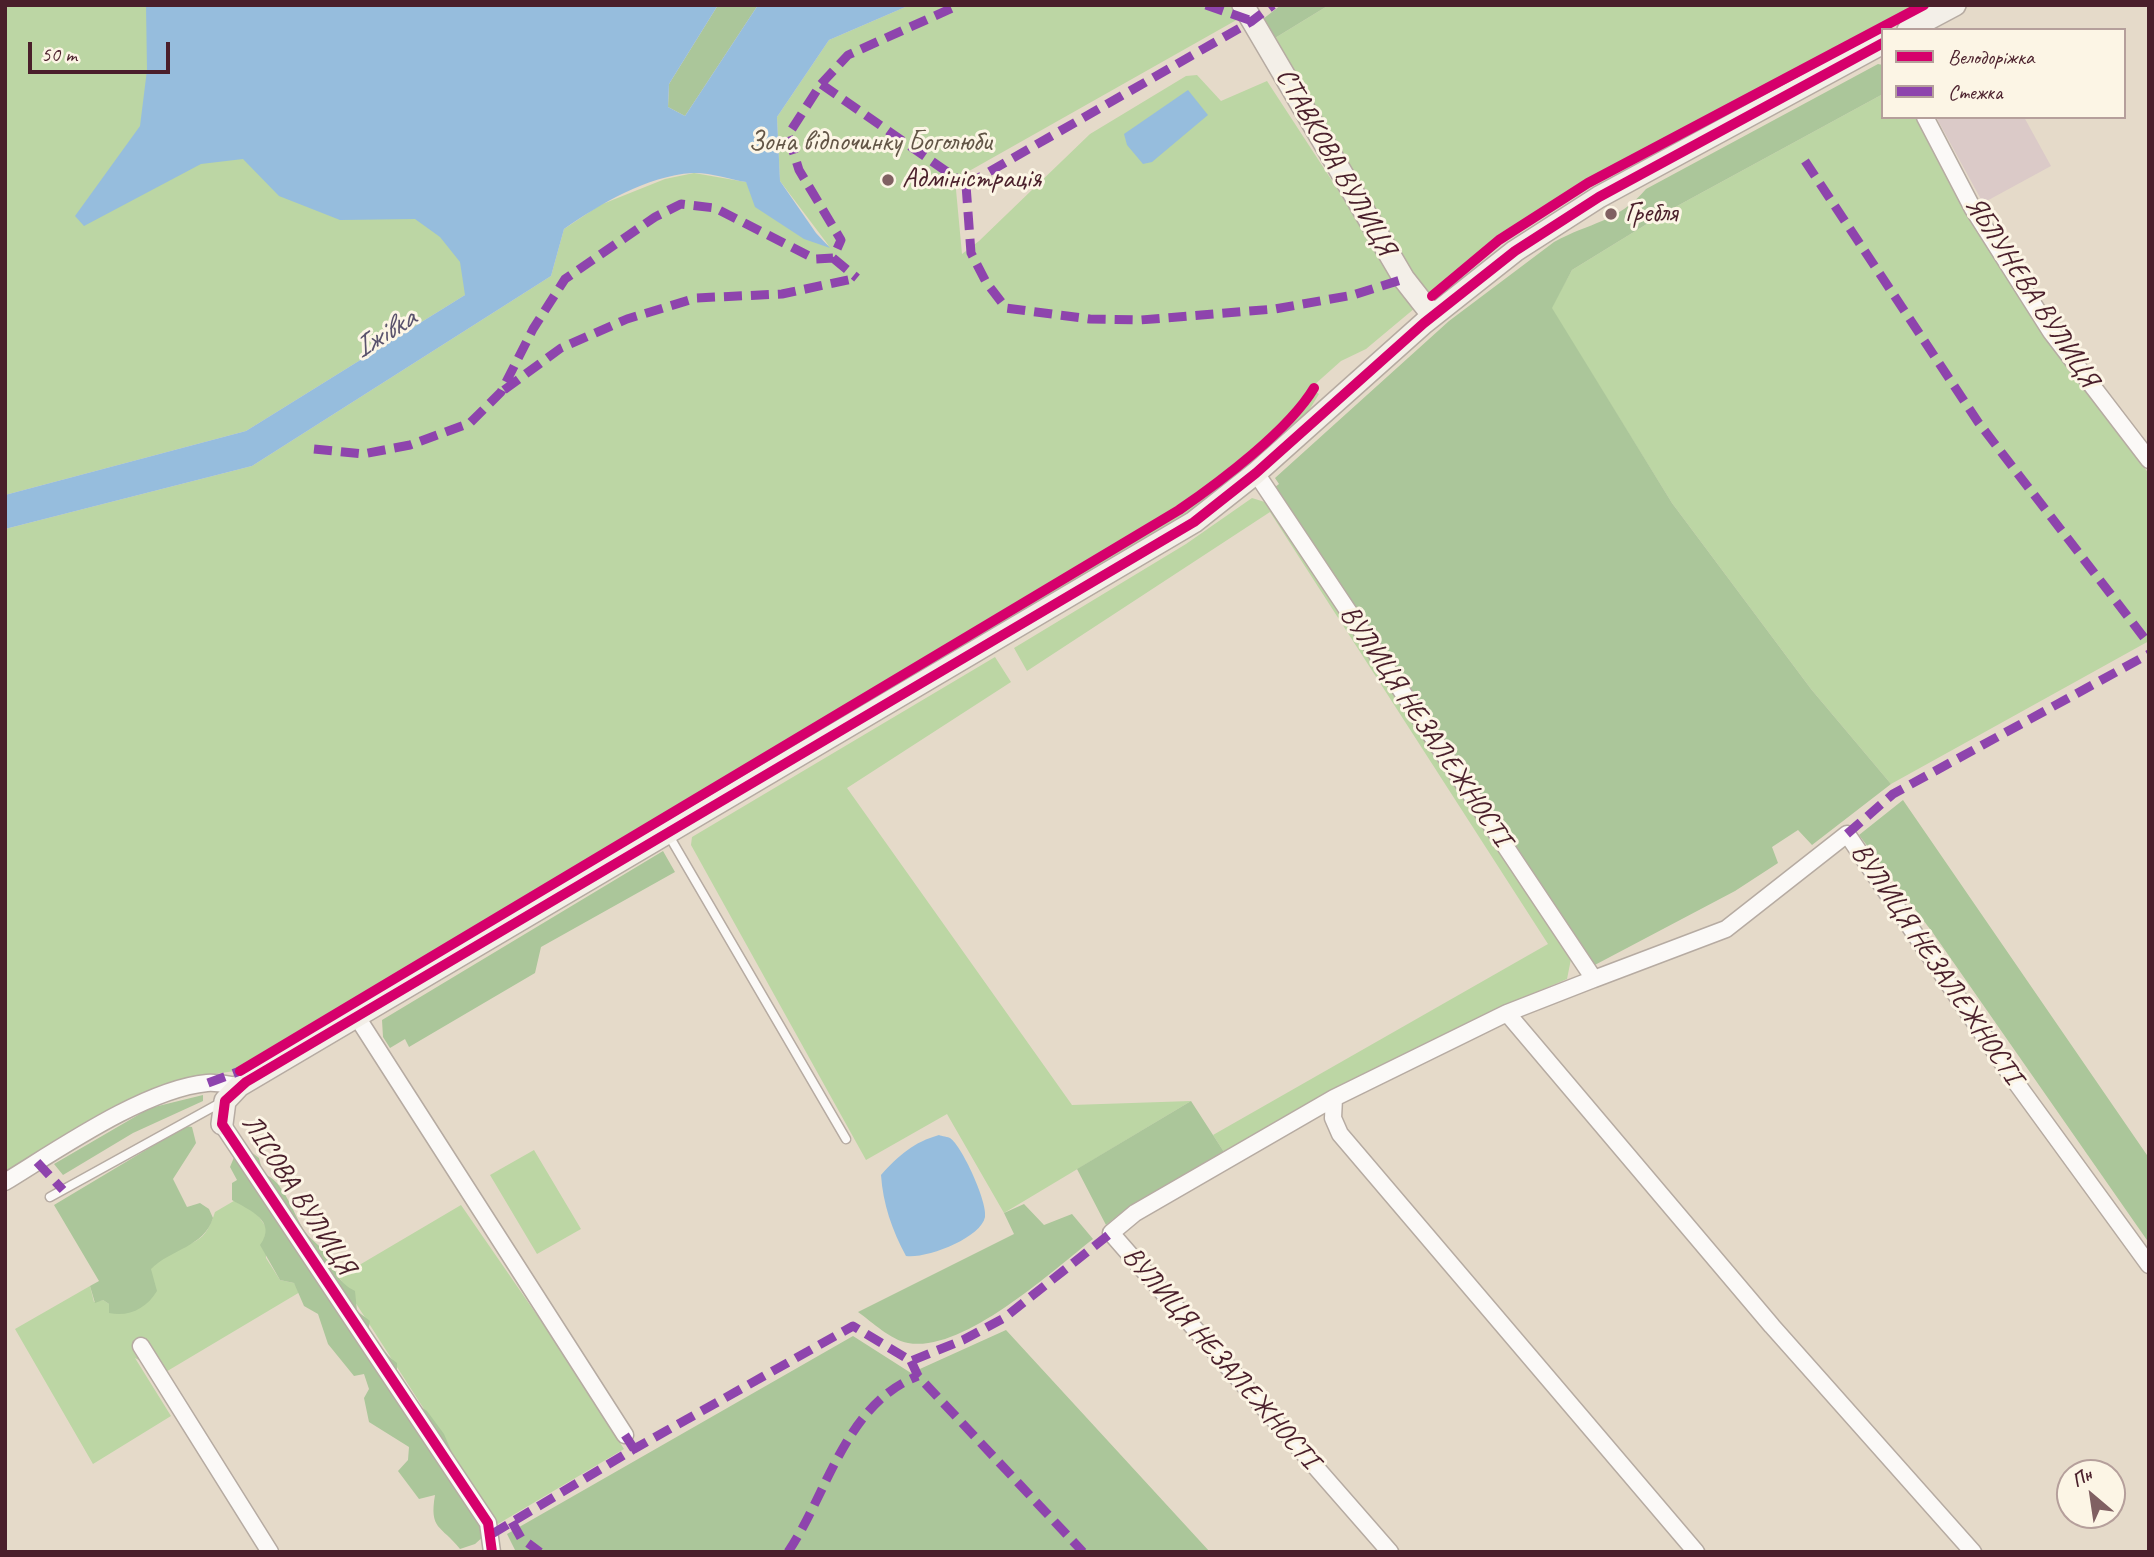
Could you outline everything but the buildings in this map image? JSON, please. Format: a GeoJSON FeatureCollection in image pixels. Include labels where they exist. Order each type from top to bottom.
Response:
{"type":"FeatureCollection","features":[{"type":"Feature","properties":{"kind":"street","name":"СТАВКОВА ВУЛИЦЯ"},"geometry":{"type":"LineString","coordinates":[[1243,5],[1404,279],[1433,316]]}},
{"type":"Feature","properties":{"kind":"street"},"geometry":{"type":"LineString","coordinates":[[1912,28],[1955,5]]}},
{"type":"Feature","properties":{"kind":"street","name":"ЛІСОВА ВУЛИЦЯ"},"geometry":{"type":"LineString","coordinates":[[492,1552],[488,1523],[222,1124],[232,1094],[357,1017],[1194,522],[1256,473],[1433,316],[1515,251],[1599,197],[1881,44]]}},
{"type":"Feature","properties":{"kind":"street","name":"ЯБЛУНЕВА ВУЛИЦЯ"},"geometry":{"type":"LineString","coordinates":[[1926,119],[1973,209],[2051,332],[2149,460]]}},
{"type":"Feature","properties":{"kind":"street","name":"ВУЛИЦЯ НЕЗАЛЕЖНОСТІ"},"geometry":{"type":"LineString","coordinates":[[1256,473],[1594,979]]}},
{"type":"Feature","properties":{"kind":"street","name":"ВУЛИЦЯ НЕЗАЛЕЖНОСТІ"},"geometry":{"type":"LineString","coordinates":[[1390,1552],[1111,1233],[1135,1213],[1334,1098],[1507,1013],[1726,929],[1847,834],[2012,1077],[2149,1265]]}},
{"type":"Feature","properties":{"kind":"street"},"geometry":{"type":"LineString","coordinates":[[1507,1013],[1772,1326],[1973,1552]]}},
{"type":"Feature","properties":{"kind":"street"},"geometry":{"type":"LineString","coordinates":[[357,1017],[625,1435]]}},
{"type":"Feature","properties":{"kind":"street"},"geometry":{"type":"LineString","coordinates":[[5,1182],[98,1125],[151,1099],[208,1083],[232,1094]]}},
{"type":"Feature","properties":{"kind":"street"},"geometry":{"type":"LineString","coordinates":[[1334,1098],[1333,1118],[1340,1134],[1696,1552]]}},
{"type":"Feature","properties":{"kind":"street"},"geometry":{"type":"LineString","coordinates":[[141,1346],[270,1552]]}},
{"type":"Feature","properties":{"kind":"lane"},"geometry":{"type":"LineString","coordinates":[[668,834],[846,1139]]}},
{"type":"Feature","properties":{"kind":"lane"},"geometry":{"type":"LineString","coordinates":[[50,1197],[232,1094]]}},
{"type":"Feature","properties":{"kind":"shaded area"},"geometry":{"type":"Polygon","coordinates":[[[1937,119],[2025,119],[2051,166],[1983,203],[1937,119]]]}},
{"type":"Feature","properties":{"kind":"green space"},"geometry":{"type":"Polygon","coordinates":[[[5,5],[306,5],[500,229],[465,295],[246,431],[5,495],[5,5]]]}},
{"type":"Feature","properties":{"kind":"green space"},"geometry":{"type":"Polygon","coordinates":[[[718,5],[758,5],[685,116],[668,107],[669,84],[718,5]]]}},
{"type":"Feature","properties":{"kind":"green space","name":"Зона відпочинку Боголюби"},"geometry":{"type":"Polygon","coordinates":[[[910,5],[1233,5],[1240,18],[955,179],[962,254],[979,241],[1090,134],[1186,76],[1197,75],[1221,101],[1267,81],[1415,308],[1366,349],[1341,361],[1313,386],[1298,409],[1203,490],[1160,519],[235,1071],[207,1075],[5,1173],[5,529],[252,466],[551,276],[564,229],[600,205],[665,179],[694,173],[746,182],[829,246],[780,181],[777,117],[829,40],[910,5]]]}},
{"type":"Feature","properties":{"kind":"green space"},"geometry":{"type":"Polygon","coordinates":[[[1281,5],[1329,5],[1275,38],[1263,19],[1281,5]]]}},
{"type":"Feature","properties":{"kind":"green space"},"geometry":{"type":"Polygon","coordinates":[[[1329,5],[1918,5],[1587,180],[1500,237],[1429,294],[1409,273],[1275,38],[1329,5]]]}},
{"type":"Feature","properties":{"kind":"green space"},"geometry":{"type":"Polygon","coordinates":[[[1881,65],[1881,95],[1668,211],[1572,270],[1552,308],[1672,503],[1811,689],[1891,784],[1812,845],[1798,830],[1772,847],[1778,863],[1735,891],[1591,967],[1275,487],[1279,484],[1275,478],[1449,321],[1554,242],[1614,215],[1646,189],[1881,65]]]}},
{"type":"Feature","properties":{"kind":"green space"},"geometry":{"type":"Polygon","coordinates":[[[1881,95],[1881,119],[1919,119],[2048,334],[2149,474],[2149,641],[1891,784],[1811,689],[1672,503],[1551,308],[1572,270],[1668,211],[1881,95]]]}},
{"type":"Feature","properties":{"kind":"green space"},"geometry":{"type":"Polygon","coordinates":[[[1315,391],[1319,394],[1305,417],[1201,506],[253,1067],[252,1065],[1176,515],[1271,442],[1315,391]]]}},
{"type":"Feature","properties":{"kind":"green space"},"geometry":{"type":"Polygon","coordinates":[[[1252,498],[1271,504],[1571,959],[1567,979],[1393,1060],[1224,1152],[1213,1135],[1548,944],[1270,512],[1027,671],[1014,648],[1186,544],[1252,498]]]}},
{"type":"Feature","properties":{"kind":"green space"},"geometry":{"type":"Polygon","coordinates":[[[995,657],[1011,682],[847,788],[1072,1105],[1191,1101],[1004,1213],[947,1114],[866,1160],[691,845],[692,837],[995,657]]]}},
{"type":"Feature","properties":{"kind":"green space"},"geometry":{"type":"Polygon","coordinates":[[[1903,800],[2149,1158],[2149,1243],[1933,933],[1859,835],[1903,800]]]}},
{"type":"Feature","properties":{"kind":"green space"},"geometry":{"type":"Polygon","coordinates":[[[663,851],[675,872],[541,947],[535,973],[409,1047],[405,1039],[390,1048],[383,1037],[382,1020],[663,851]]]}},
{"type":"Feature","properties":{"kind":"green space"},"geometry":{"type":"Polygon","coordinates":[[[203,1095],[203,1101],[133,1133],[63,1175],[54,1164],[150,1108],[203,1095]]]}},
{"type":"Feature","properties":{"kind":"green space"},"geometry":{"type":"Polygon","coordinates":[[[1191,1101],[1224,1152],[1130,1206],[1106,1225],[1077,1169],[1191,1101]]]}},
{"type":"Feature","properties":{"kind":"green space"},"geometry":{"type":"Polygon","coordinates":[[[186,1126],[192,1127],[196,1143],[173,1179],[187,1207],[200,1203],[209,1209],[213,1218],[209,1228],[195,1242],[151,1269],[157,1291],[148,1303],[130,1313],[109,1313],[109,1304],[103,1300],[95,1303],[90,1286],[99,1281],[54,1205],[186,1126]]]}},
{"type":"Feature","properties":{"kind":"green space"},"geometry":{"type":"Polygon","coordinates":[[[246,1148],[259,1158],[263,1174],[270,1177],[283,1191],[306,1233],[327,1254],[341,1281],[355,1291],[357,1311],[370,1321],[368,1332],[397,1363],[397,1374],[413,1401],[427,1411],[444,1434],[462,1476],[480,1494],[485,1535],[475,1544],[460,1549],[435,1521],[435,1495],[419,1499],[398,1471],[408,1460],[409,1447],[369,1422],[364,1398],[369,1389],[364,1374],[354,1376],[328,1344],[318,1314],[304,1306],[294,1283],[280,1280],[260,1245],[265,1237],[264,1223],[253,1212],[232,1200],[232,1183],[237,1180],[230,1167],[235,1155],[246,1148]]]}},
{"type":"Feature","properties":{"kind":"green space"},"geometry":{"type":"Polygon","coordinates":[[[534,1150],[581,1229],[537,1254],[490,1175],[534,1150]]]}},
{"type":"Feature","properties":{"kind":"green space"},"geometry":{"type":"Polygon","coordinates":[[[244,1195],[266,1227],[266,1258],[280,1280],[294,1283],[300,1292],[164,1373],[135,1358],[171,1416],[93,1464],[15,1329],[90,1286],[94,1302],[103,1300],[109,1304],[164,1257],[200,1238],[215,1212],[244,1195]]]}},
{"type":"Feature","properties":{"kind":"green space"},"geometry":{"type":"Polygon","coordinates":[[[1024,1204],[1044,1225],[1072,1214],[1093,1239],[1031,1289],[980,1323],[954,1336],[930,1343],[908,1343],[888,1335],[858,1312],[1014,1234],[1004,1213],[1024,1204]]]}},
{"type":"Feature","properties":{"kind":"green space"},"geometry":{"type":"Polygon","coordinates":[[[461,1205],[577,1373],[624,1449],[498,1524],[339,1277],[461,1205]]]}},
{"type":"Feature","properties":{"kind":"green space"},"geometry":{"type":"Polygon","coordinates":[[[1006,1330],[1210,1552],[516,1552],[507,1534],[853,1336],[911,1373],[1006,1330]]]}},
{"type":"Feature","properties":{"kind":"water"},"geometry":{"type":"Polygon","coordinates":[[[146,5],[718,5],[669,84],[668,107],[685,116],[758,5],[910,5],[829,40],[777,117],[780,181],[816,233],[830,248],[804,239],[755,207],[746,182],[692,173],[641,185],[608,201],[564,229],[551,276],[252,466],[5,529],[5,495],[246,431],[465,295],[460,262],[440,237],[415,219],[340,220],[279,196],[243,159],[201,164],[84,226],[75,216],[140,126],[147,70],[146,5]]]}},
{"type":"Feature","properties":{"kind":"water"},"geometry":{"type":"Polygon","coordinates":[[[1188,90],[1208,115],[1152,162],[1143,164],[1127,145],[1124,134],[1188,90]]]}},
{"type":"Feature","properties":{"kind":"water"},"geometry":{"type":"Polygon","coordinates":[[[939,1135],[950,1138],[961,1152],[978,1188],[985,1217],[974,1232],[951,1246],[926,1254],[906,1256],[889,1217],[881,1175],[907,1150],[939,1135]]]}},
{"type":"Feature","properties":{"kind":"marked path"},"geometry":{"type":"LineString","coordinates":[[821,84],[848,55],[959,5]]}},
{"type":"Feature","properties":{"kind":"marked path"},"geometry":{"type":"LineString","coordinates":[[1206,5],[1252,21]]}},
{"type":"Feature","properties":{"kind":"marked path"},"geometry":{"type":"LineString","coordinates":[[966,185],[1252,21],[1273,5]]}},
{"type":"Feature","properties":{"kind":"marked path"},"geometry":{"type":"LineString","coordinates":[[314,449],[363,454],[410,445],[470,423],[501,392],[533,329],[565,279],[655,217],[681,204],[715,208],[815,259],[833,258],[841,240],[799,170],[788,135],[821,84],[966,185]]}},
{"type":"Feature","properties":{"kind":"marked path"},"geometry":{"type":"LineString","coordinates":[[1805,161],[1978,422],[2149,644]]}},
{"type":"Feature","properties":{"kind":"marked path"},"geometry":{"type":"LineString","coordinates":[[966,185],[971,253],[986,282],[1006,308],[1090,319],[1140,320],[1275,309],[1353,295],[1404,279]]}},
{"type":"Feature","properties":{"kind":"marked path"},"geometry":{"type":"LineString","coordinates":[[833,258],[857,278]]}},
{"type":"Feature","properties":{"kind":"marked path"},"geometry":{"type":"LineString","coordinates":[[504,390],[561,348],[627,319],[696,298],[782,294],[857,278]]}},
{"type":"Feature","properties":{"kind":"marked path"},"geometry":{"type":"LineString","coordinates":[[1847,834],[1893,794],[2149,654]]}},
{"type":"Feature","properties":{"kind":"marked path"},"geometry":{"type":"LineString","coordinates":[[208,1083],[240,1071]]}},
{"type":"Feature","properties":{"kind":"marked path"},"geometry":{"type":"LineString","coordinates":[[37,1162],[63,1190]]}},
{"type":"Feature","properties":{"kind":"marked path"},"geometry":{"type":"LineString","coordinates":[[492,1534],[634,1449],[853,1326],[911,1361],[963,1340],[1004,1318],[1111,1233]]}},
{"type":"Feature","properties":{"kind":"marked path"},"geometry":{"type":"LineString","coordinates":[[911,1361],[918,1376],[1083,1552]]}},
{"type":"Feature","properties":{"kind":"marked path"},"geometry":{"type":"LineString","coordinates":[[788,1552],[855,1428],[893,1389],[918,1376]]}},
{"type":"Feature","properties":{"kind":"marked path"},"geometry":{"type":"LineString","coordinates":[[625,1435],[634,1449]]}},
{"type":"Feature","properties":{"kind":"marked path"},"geometry":{"type":"LineString","coordinates":[[512,1522],[521,1538],[540,1552]]}},
{"type":"Feature","properties":{"kind":"cycle path"},"geometry":{"type":"LineString","coordinates":[[1432,296],[1499,240],[1588,183],[1924,5]]}},
{"type":"Feature","properties":{"kind":"cycle path"},"geometry":{"type":"LineString","coordinates":[[492,1552],[488,1523],[222,1124],[225,1101],[246,1082],[1194,522],[1256,473],[1424,323],[1515,251],[1599,197],[1881,44]]}},
{"type":"Feature","properties":{"kind":"cycle path"},"geometry":{"type":"LineString","coordinates":[[240,1071],[1179,510],[1271,438],[1314,388]]}},
{"type":"Feature","properties":{"kind":"place","name":"Адміністрація"},"geometry":{"type":"Point","coordinates":[888,180]}},
{"type":"Feature","properties":{"kind":"place","name":"Гребля"},"geometry":{"type":"Point","coordinates":[1611,214]}},
{"type":"Feature","properties":{"kind":"water label","name":"Іжівка"},"geometry":{"type":"Point","coordinates":[385,334]}}]}
